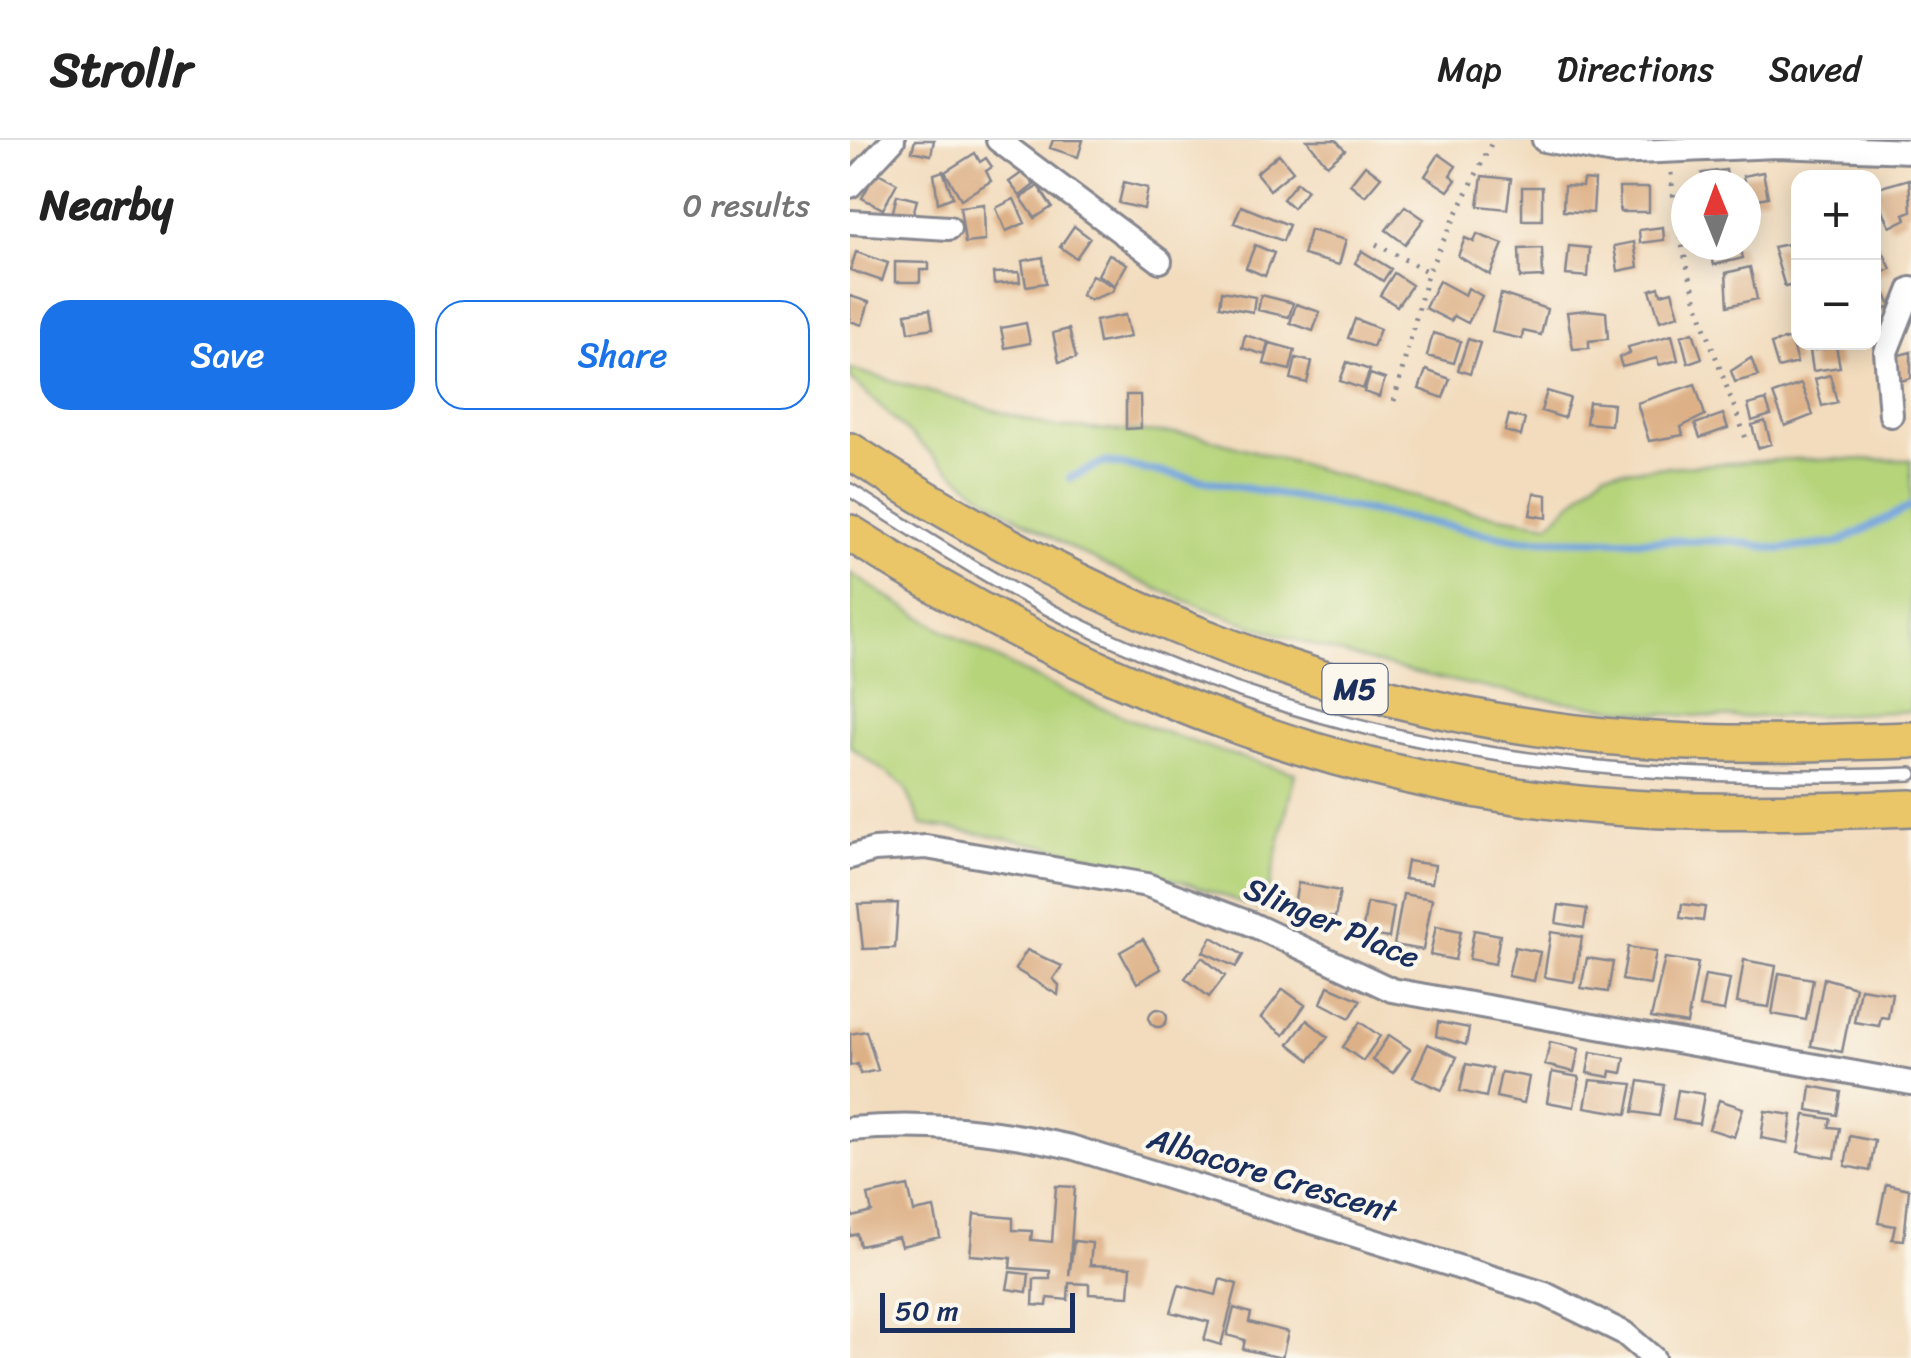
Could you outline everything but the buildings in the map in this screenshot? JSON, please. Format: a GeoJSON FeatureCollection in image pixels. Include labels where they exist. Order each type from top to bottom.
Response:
{"type":"FeatureCollection","features":[{"type":"Feature","properties":{"kind":"main road","name":"M5"},"geometry":{"type":"LineString","coordinates":[[850,451],[952,515],[1091,591],[1197,637],[1327,681],[1439,710],[1622,738],[1736,743],[1911,740]]}},
{"type":"Feature","properties":{"kind":"main road","name":"M5"},"geometry":{"type":"LineString","coordinates":[[850,533],[959,600],[1079,662],[1212,717],[1330,755],[1468,786],[1581,804],[1761,814],[1911,808]]}},
{"type":"Feature","properties":{"kind":"street"},"geometry":{"type":"LineString","coordinates":[[850,186],[893,140]]}},
{"type":"Feature","properties":{"kind":"street"},"geometry":{"type":"LineString","coordinates":[[998,140],[1160,261]]}},
{"type":"Feature","properties":{"kind":"street"},"geometry":{"type":"LineString","coordinates":[[1544,140],[1613,154],[1776,146],[1911,151]]}},
{"type":"Feature","properties":{"kind":"street"},"geometry":{"type":"LineString","coordinates":[[850,222],[949,228]]}},
{"type":"Feature","properties":{"kind":"street"},"geometry":{"type":"LineString","coordinates":[[1891,414],[1886,352],[1911,289]]}},
{"type":"Feature","properties":{"kind":"street","name":"Slinger Place"},"geometry":{"type":"LineString","coordinates":[[850,857],[874,850],[926,847],[1147,885],[1249,923],[1392,990],[1911,1083]]}},
{"type":"Feature","properties":{"kind":"street","name":"Albacore Crescent"},"geometry":{"type":"LineString","coordinates":[[850,1129],[933,1126],[1001,1131],[1071,1147],[1544,1294],[1624,1333],[1653,1358]]}},
{"type":"Feature","properties":{"kind":"lane"},"geometry":{"type":"LineString","coordinates":[[850,490],[944,551],[1099,634],[1225,685],[1367,729],[1488,755],[1636,774],[1722,778],[1911,774]]}},
{"type":"Feature","properties":{"kind":"path"},"geometry":{"type":"LineString","coordinates":[[1394,401],[1428,272],[1493,140]]}},
{"type":"Feature","properties":{"kind":"path"},"geometry":{"type":"LineString","coordinates":[[1670,150],[1682,257],[1748,444]]}},
{"type":"Feature","properties":{"kind":"path"},"geometry":{"type":"LineString","coordinates":[[1376,244],[1428,272]]}},
{"type":"Feature","properties":{"kind":"green space"},"geometry":{"type":"Polygon","coordinates":[[[850,369],[1053,427],[1197,435],[1457,509],[1549,524],[1605,471],[1795,459],[1911,460],[1911,711],[1750,717],[1653,713],[1482,687],[1307,643],[1139,581],[1060,542],[951,471],[850,378],[850,369]]]}},
{"type":"Feature","properties":{"kind":"green space"},"geometry":{"type":"Polygon","coordinates":[[[850,573],[957,637],[1064,691],[1176,736],[1295,773],[1264,911],[1179,881],[1096,858],[922,825],[905,787],[850,746],[850,573]]]}},
{"type":"Feature","properties":{"kind":"waterway"},"geometry":{"type":"LineString","coordinates":[[1070,478],[1105,462],[1517,539],[1730,541],[1780,549],[1838,543],[1911,506]]}}]}
